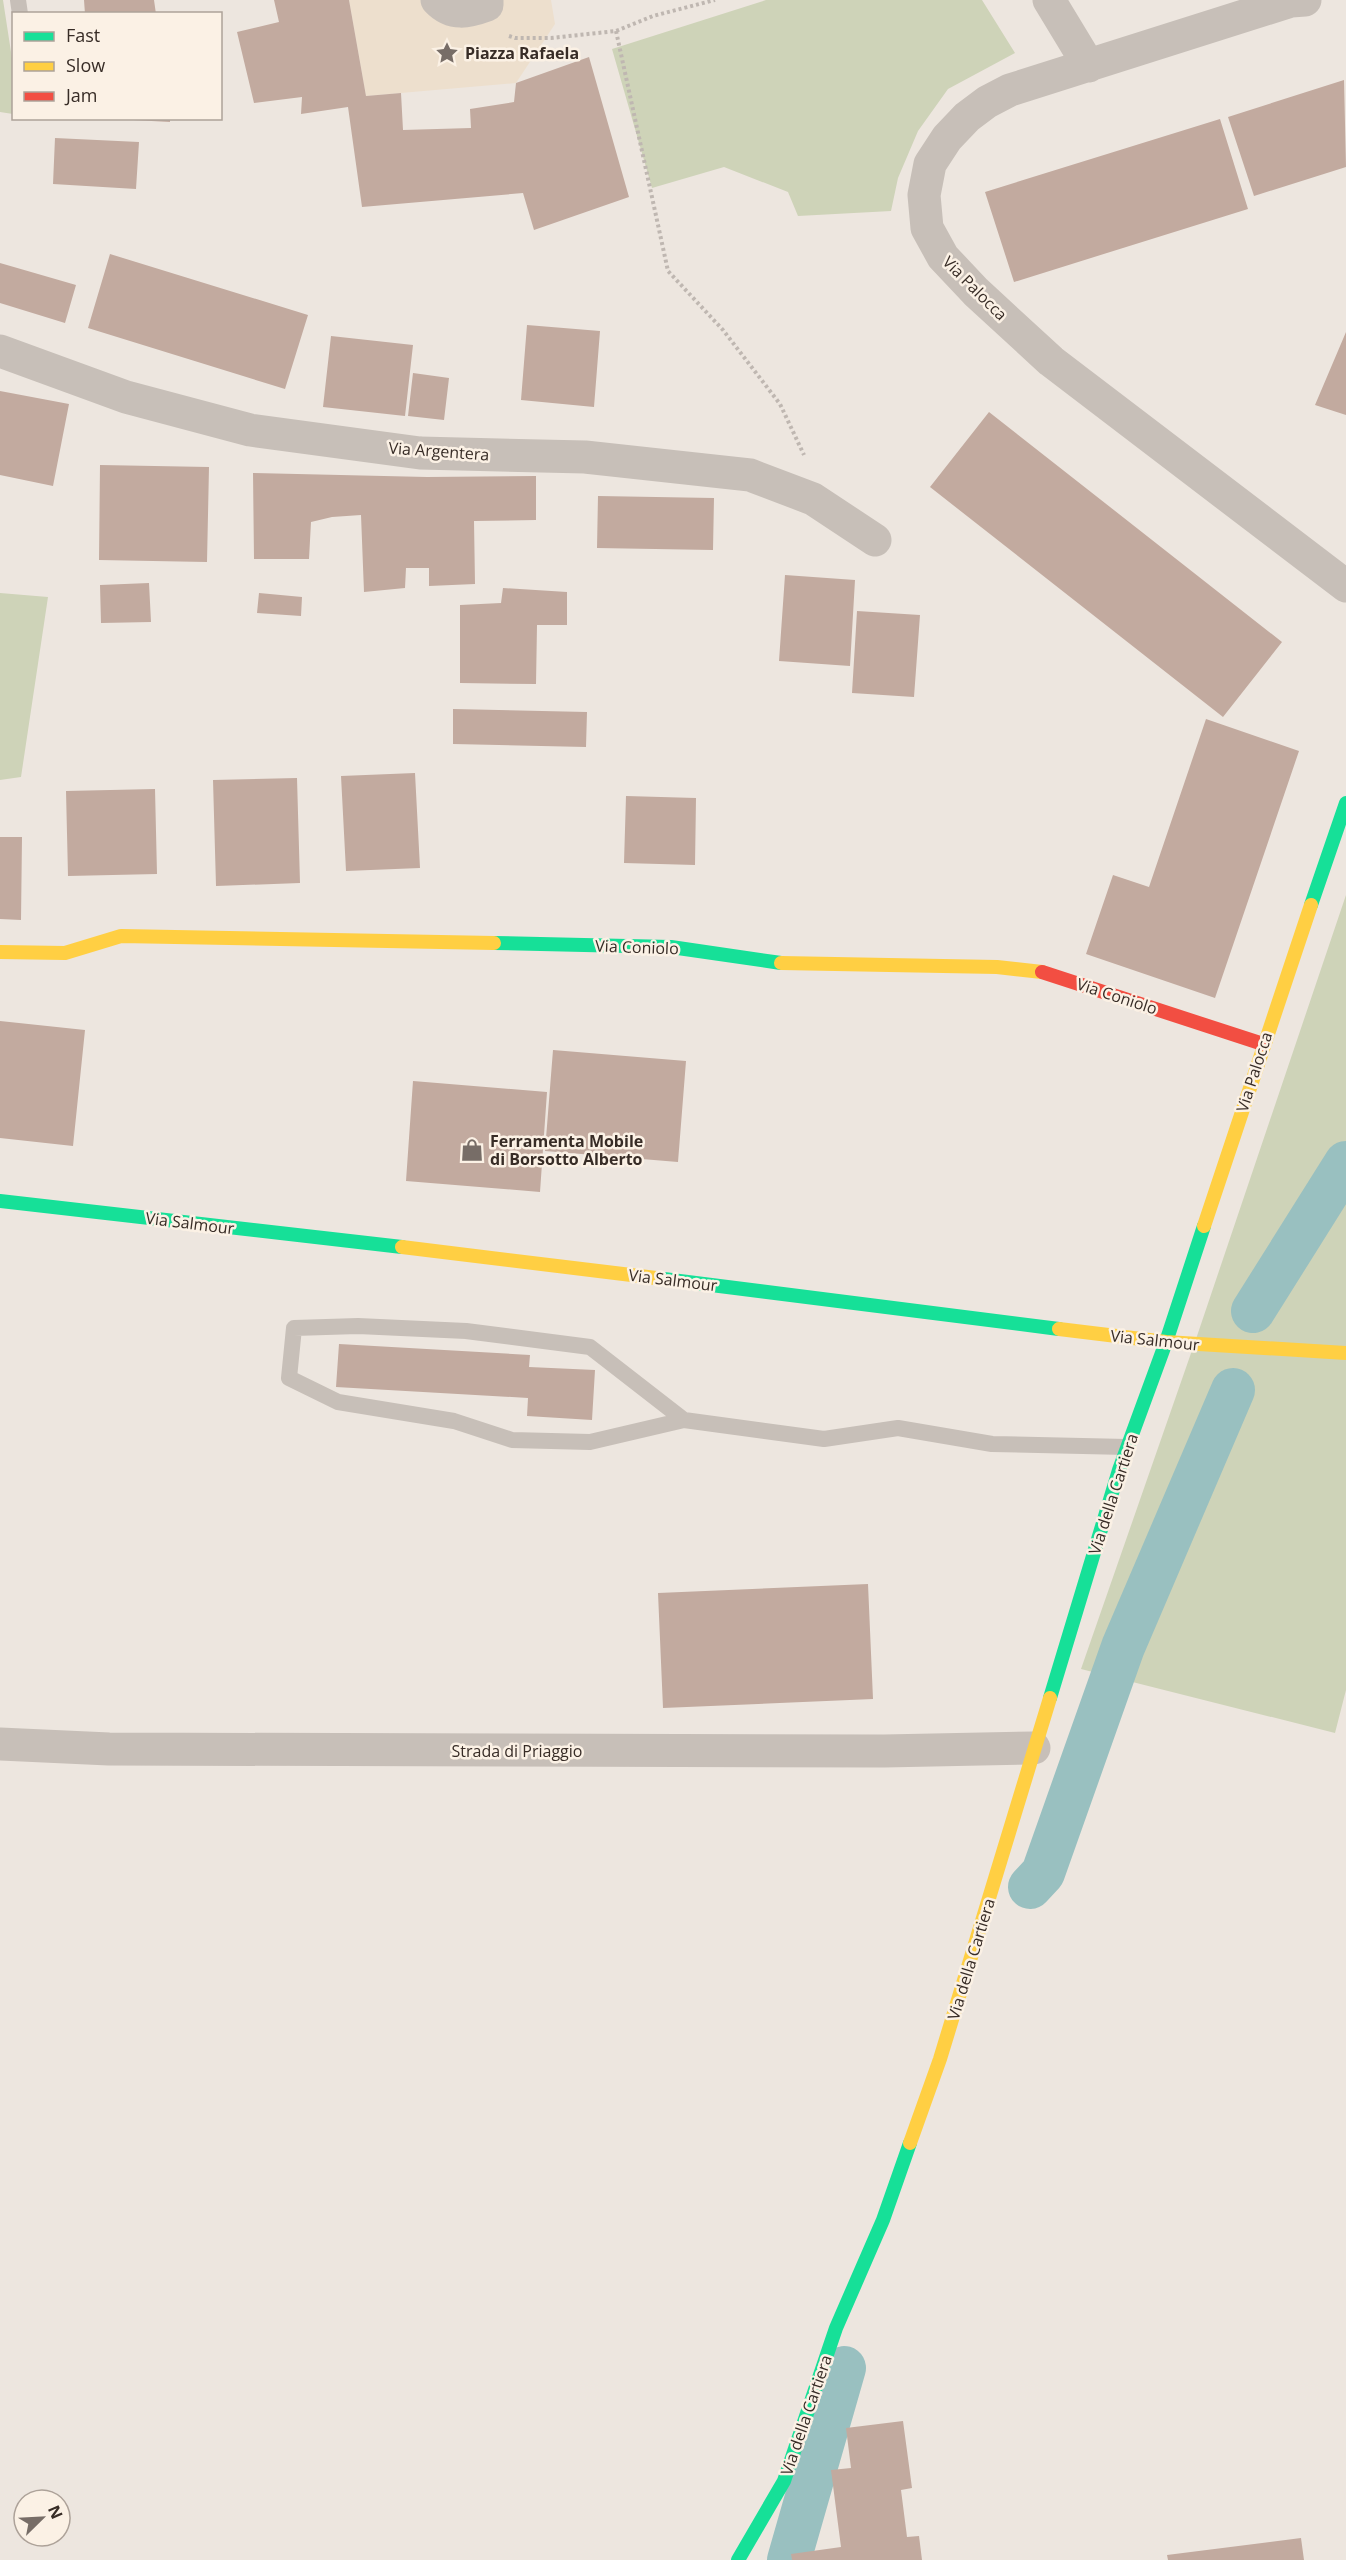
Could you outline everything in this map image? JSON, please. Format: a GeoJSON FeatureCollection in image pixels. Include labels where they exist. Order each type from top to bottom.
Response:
{"type":"FeatureCollection","features":[{"type":"Feature","properties":{"kind":"street"},"geometry":{"type":"LineString","coordinates":[[437,0],[453,12],[469,12],[487,2]]}},
{"type":"Feature","properties":{"kind":"street"},"geometry":{"type":"LineString","coordinates":[[1049,0],[1089,66]]}},
{"type":"Feature","properties":{"kind":"street","name":"Via Palocca"},"geometry":{"type":"LineString","coordinates":[[1297,0],[1010,90],[987,102],[967,117],[947,138],[930,164],[924,195],[927,228],[943,257],[976,292],[1051,361],[1346,586]]}},
{"type":"Feature","properties":{"kind":"street","name":"Via Argentera"},"geometry":{"type":"LineString","coordinates":[[0,351],[126,397],[250,430],[420,453],[585,457],[750,475],[813,499],[875,540]]}},
{"type":"Feature","properties":{"kind":"street","name":"Via Palocca"},"geometry":{"type":"LineString","coordinates":[[1166,1342],[1263,1044],[1346,803]]}},
{"type":"Feature","properties":{"kind":"street","name":"Via Coniolo"},"geometry":{"type":"LineString","coordinates":[[0,952],[65,953],[121,936],[670,946],[771,963],[997,967],[1046,972],[1263,1044]]}},
{"type":"Feature","properties":{"kind":"street","name":"Via Salmour"},"geometry":{"type":"LineString","coordinates":[[0,1201],[524,1261],[1166,1342],[1346,1353]]}},
{"type":"Feature","properties":{"kind":"street","name":"Via della Cartiera"},"geometry":{"type":"LineString","coordinates":[[738,2560],[784,2481],[836,2328],[884,2220],[940,2059],[1127,1447],[1166,1342]]}},
{"type":"Feature","properties":{"kind":"street","name":"Strada di Priaggio"},"geometry":{"type":"LineString","coordinates":[[0,1744],[167,1750],[884,1751],[1034,1748]]}},
{"type":"Feature","properties":{"kind":"lane"},"geometry":{"type":"LineString","coordinates":[[684,1420],[590,1347],[466,1330],[358,1326],[294,1328],[289,1378],[338,1402],[454,1421],[512,1440],[590,1442],[684,1420],[824,1439],[898,1428],[992,1444],[1127,1447]]}},
{"type":"Feature","properties":{"kind":"path"},"geometry":{"type":"LineString","coordinates":[[487,2],[500,31],[515,38],[551,38],[616,31],[653,16],[715,0]]}},
{"type":"Feature","properties":{"kind":"path"},"geometry":{"type":"LineString","coordinates":[[616,31],[668,271],[723,330],[780,404],[813,473],[813,499]]}},
{"type":"Feature","properties":{"kind":"green space"},"geometry":{"type":"Polygon","coordinates":[[[0,0],[3,0],[12,58],[12,114],[0,112],[0,0]]]}},
{"type":"Feature","properties":{"kind":"green space"},"geometry":{"type":"Polygon","coordinates":[[[766,0],[982,0],[1015,53],[948,89],[918,131],[898,178],[891,211],[798,216],[788,192],[724,167],[652,188],[612,49],[766,0]]]}},
{"type":"Feature","properties":{"kind":"green space"},"geometry":{"type":"Polygon","coordinates":[[[0,593],[48,597],[21,777],[0,780],[0,593]]]}},
{"type":"Feature","properties":{"kind":"green space"},"geometry":{"type":"Polygon","coordinates":[[[1346,895],[1346,1690],[1335,1733],[1081,1669],[1197,1336],[1346,895]]]}},
{"type":"Feature","properties":{"kind":"shaded area","name":"Piazza Rafaela"},"geometry":{"type":"Polygon","coordinates":[[[349,0],[551,0],[555,24],[516,83],[366,96],[349,0]]]}},
{"type":"Feature","properties":{"kind":"building"},"geometry":{"type":"Polygon","coordinates":[[[84,0],[154,0],[156,12],[85,12],[84,0]]]}},
{"type":"Feature","properties":{"kind":"building"},"geometry":{"type":"Polygon","coordinates":[[[274,0],[349,0],[366,96],[401,93],[403,130],[471,128],[470,109],[514,102],[516,83],[589,57],[629,197],[534,230],[523,193],[362,207],[348,107],[301,114],[302,97],[254,103],[237,32],[279,22],[274,0]]]}},
{"type":"Feature","properties":{"kind":"building"},"geometry":{"type":"Polygon","coordinates":[[[1344,80],[1346,167],[1254,196],[1228,117],[1344,80]]]}},
{"type":"Feature","properties":{"kind":"building"},"geometry":{"type":"Polygon","coordinates":[[[1220,119],[1248,209],[1014,282],[985,192],[1220,119]]]}},
{"type":"Feature","properties":{"kind":"building"},"geometry":{"type":"Polygon","coordinates":[[[133,120],[170,120],[170,122],[133,120]]]}},
{"type":"Feature","properties":{"kind":"building"},"geometry":{"type":"Polygon","coordinates":[[[55,138],[139,142],[136,189],[53,184],[55,138]]]}},
{"type":"Feature","properties":{"kind":"building"},"geometry":{"type":"Polygon","coordinates":[[[110,254],[308,315],[285,389],[88,328],[110,254]]]}},
{"type":"Feature","properties":{"kind":"building"},"geometry":{"type":"Polygon","coordinates":[[[0,263],[76,285],[65,323],[0,303],[0,263]]]}},
{"type":"Feature","properties":{"kind":"building"},"geometry":{"type":"Polygon","coordinates":[[[527,325],[600,331],[594,407],[521,400],[527,325]]]}},
{"type":"Feature","properties":{"kind":"building"},"geometry":{"type":"Polygon","coordinates":[[[1346,332],[1346,415],[1315,405],[1346,332]]]}},
{"type":"Feature","properties":{"kind":"building"},"geometry":{"type":"Polygon","coordinates":[[[331,336],[413,345],[405,416],[323,407],[331,336]]]}},
{"type":"Feature","properties":{"kind":"building"},"geometry":{"type":"Polygon","coordinates":[[[413,373],[449,378],[444,420],[408,416],[413,373]]]}},
{"type":"Feature","properties":{"kind":"building"},"geometry":{"type":"Polygon","coordinates":[[[0,391],[69,404],[53,486],[0,475],[0,391]]]}},
{"type":"Feature","properties":{"kind":"building"},"geometry":{"type":"Polygon","coordinates":[[[989,412],[1282,642],[1223,717],[930,487],[989,412]]]}},
{"type":"Feature","properties":{"kind":"building"},"geometry":{"type":"Polygon","coordinates":[[[100,465],[209,467],[207,562],[99,560],[100,465]]]}},
{"type":"Feature","properties":{"kind":"building"},"geometry":{"type":"Polygon","coordinates":[[[253,473],[427,477],[536,476],[536,520],[474,521],[475,584],[429,586],[429,568],[406,568],[405,588],[364,592],[361,515],[332,517],[311,522],[309,559],[254,559],[253,473]]]}},
{"type":"Feature","properties":{"kind":"building"},"geometry":{"type":"Polygon","coordinates":[[[598,496],[714,498],[713,550],[597,548],[598,496]]]}},
{"type":"Feature","properties":{"kind":"building"},"geometry":{"type":"Polygon","coordinates":[[[785,575],[855,580],[850,666],[779,661],[785,575]]]}},
{"type":"Feature","properties":{"kind":"building"},"geometry":{"type":"Polygon","coordinates":[[[149,583],[151,622],[101,623],[100,585],[149,583]]]}},
{"type":"Feature","properties":{"kind":"building"},"geometry":{"type":"Polygon","coordinates":[[[503,588],[567,592],[567,625],[537,625],[536,684],[460,683],[460,605],[501,603],[503,588]]]}},
{"type":"Feature","properties":{"kind":"building"},"geometry":{"type":"Polygon","coordinates":[[[259,593],[302,597],[301,616],[257,613],[259,593]]]}},
{"type":"Feature","properties":{"kind":"building"},"geometry":{"type":"Polygon","coordinates":[[[857,611],[920,615],[914,697],[852,693],[857,611]]]}},
{"type":"Feature","properties":{"kind":"building"},"geometry":{"type":"Polygon","coordinates":[[[453,709],[587,712],[586,747],[453,744],[453,709]]]}},
{"type":"Feature","properties":{"kind":"building"},"geometry":{"type":"Polygon","coordinates":[[[1206,719],[1299,751],[1215,998],[1086,954],[1113,875],[1149,887],[1206,719]]]}},
{"type":"Feature","properties":{"kind":"building"},"geometry":{"type":"Polygon","coordinates":[[[415,773],[420,868],[346,871],[341,776],[415,773]]]}},
{"type":"Feature","properties":{"kind":"building"},"geometry":{"type":"Polygon","coordinates":[[[297,778],[300,883],[216,886],[213,780],[297,778]]]}},
{"type":"Feature","properties":{"kind":"building"},"geometry":{"type":"Polygon","coordinates":[[[155,789],[157,874],[68,876],[66,791],[155,789]]]}},
{"type":"Feature","properties":{"kind":"building"},"geometry":{"type":"Polygon","coordinates":[[[626,796],[696,798],[695,865],[624,863],[626,796]]]}},
{"type":"Feature","properties":{"kind":"building"},"geometry":{"type":"Polygon","coordinates":[[[0,837],[22,837],[21,920],[0,919],[0,837]]]}},
{"type":"Feature","properties":{"kind":"building"},"geometry":{"type":"Polygon","coordinates":[[[0,1021],[85,1030],[73,1146],[0,1138],[0,1021]]]}},
{"type":"Feature","properties":{"kind":"building"},"geometry":{"type":"Polygon","coordinates":[[[553,1050],[686,1061],[678,1162],[545,1151],[553,1050]]]}},
{"type":"Feature","properties":{"kind":"building"},"geometry":{"type":"Polygon","coordinates":[[[413,1081],[547,1092],[540,1192],[406,1181],[413,1081]]]}},
{"type":"Feature","properties":{"kind":"building"},"geometry":{"type":"Polygon","coordinates":[[[339,1344],[530,1355],[529,1367],[595,1370],[592,1420],[527,1416],[528,1398],[336,1387],[339,1344]]]}},
{"type":"Feature","properties":{"kind":"building"},"geometry":{"type":"Polygon","coordinates":[[[868,1584],[873,1699],[663,1708],[658,1593],[868,1584]]]}},
{"type":"Feature","properties":{"kind":"building"},"geometry":{"type":"Polygon","coordinates":[[[903,2421],[912,2488],[901,2490],[907,2537],[919,2536],[922,2560],[792,2560],[791,2554],[841,2547],[831,2470],[851,2468],[846,2428],[903,2421]]]}},
{"type":"Feature","properties":{"kind":"building"},"geometry":{"type":"Polygon","coordinates":[[[1301,2538],[1304,2560],[1168,2560],[1167,2555],[1301,2538]]]}},
{"type":"Feature","properties":{"kind":"waterway"},"geometry":{"type":"LineString","coordinates":[[1253,1311],[1346,1163]]}},
{"type":"Feature","properties":{"kind":"waterway"},"geometry":{"type":"LineString","coordinates":[[1030,1887],[1043,1873],[1123,1647],[1233,1390]]}},
{"type":"Feature","properties":{"kind":"waterway"},"geometry":{"type":"LineString","coordinates":[[789,2560],[844,2368]]}},
{"type":"Feature","properties":{"kind":"traffic: fast"},"geometry":{"type":"LineString","coordinates":[[1311,905],[1346,803]]}},
{"type":"Feature","properties":{"kind":"traffic: fast"},"geometry":{"type":"LineString","coordinates":[[494,943],[671,947],[781,963]]}},
{"type":"Feature","properties":{"kind":"traffic: fast"},"geometry":{"type":"LineString","coordinates":[[0,1201],[402,1247]]}},
{"type":"Feature","properties":{"kind":"traffic: fast"},"geometry":{"type":"LineString","coordinates":[[1050,1698],[1119,1470],[1166,1342],[1204,1226]]}},
{"type":"Feature","properties":{"kind":"traffic: fast"},"geometry":{"type":"LineString","coordinates":[[656,1278],[1059,1329]]}},
{"type":"Feature","properties":{"kind":"traffic: fast"},"geometry":{"type":"LineString","coordinates":[[738,2560],[784,2481],[836,2328],[883,2220],[910,2143]]}},
{"type":"Feature","properties":{"kind":"traffic: slow"},"geometry":{"type":"LineString","coordinates":[[1204,1226],[1311,905]]}},
{"type":"Feature","properties":{"kind":"traffic: slow"},"geometry":{"type":"LineString","coordinates":[[0,952],[65,953],[121,936],[494,943]]}},
{"type":"Feature","properties":{"kind":"traffic: slow"},"geometry":{"type":"LineString","coordinates":[[781,963],[997,967],[1042,972]]}},
{"type":"Feature","properties":{"kind":"traffic: slow"},"geometry":{"type":"LineString","coordinates":[[402,1247],[656,1278]]}},
{"type":"Feature","properties":{"kind":"traffic: slow"},"geometry":{"type":"LineString","coordinates":[[1059,1329],[1166,1342],[1346,1353]]}},
{"type":"Feature","properties":{"kind":"traffic: slow"},"geometry":{"type":"LineString","coordinates":[[910,2143],[940,2059],[1050,1698]]}},
{"type":"Feature","properties":{"kind":"traffic: jam"},"geometry":{"type":"LineString","coordinates":[[1042,972],[1263,1044]]}},
{"type":"Feature","properties":{"kind":"place","name":"Piazza Rafaela"},"geometry":{"type":"Point","coordinates":[447,53]}},
{"type":"Feature","properties":{"kind":"place","name":"Ferramenta Mobile di Borsotto Alberto"},"geometry":{"type":"Point","coordinates":[472,1150]}}]}
